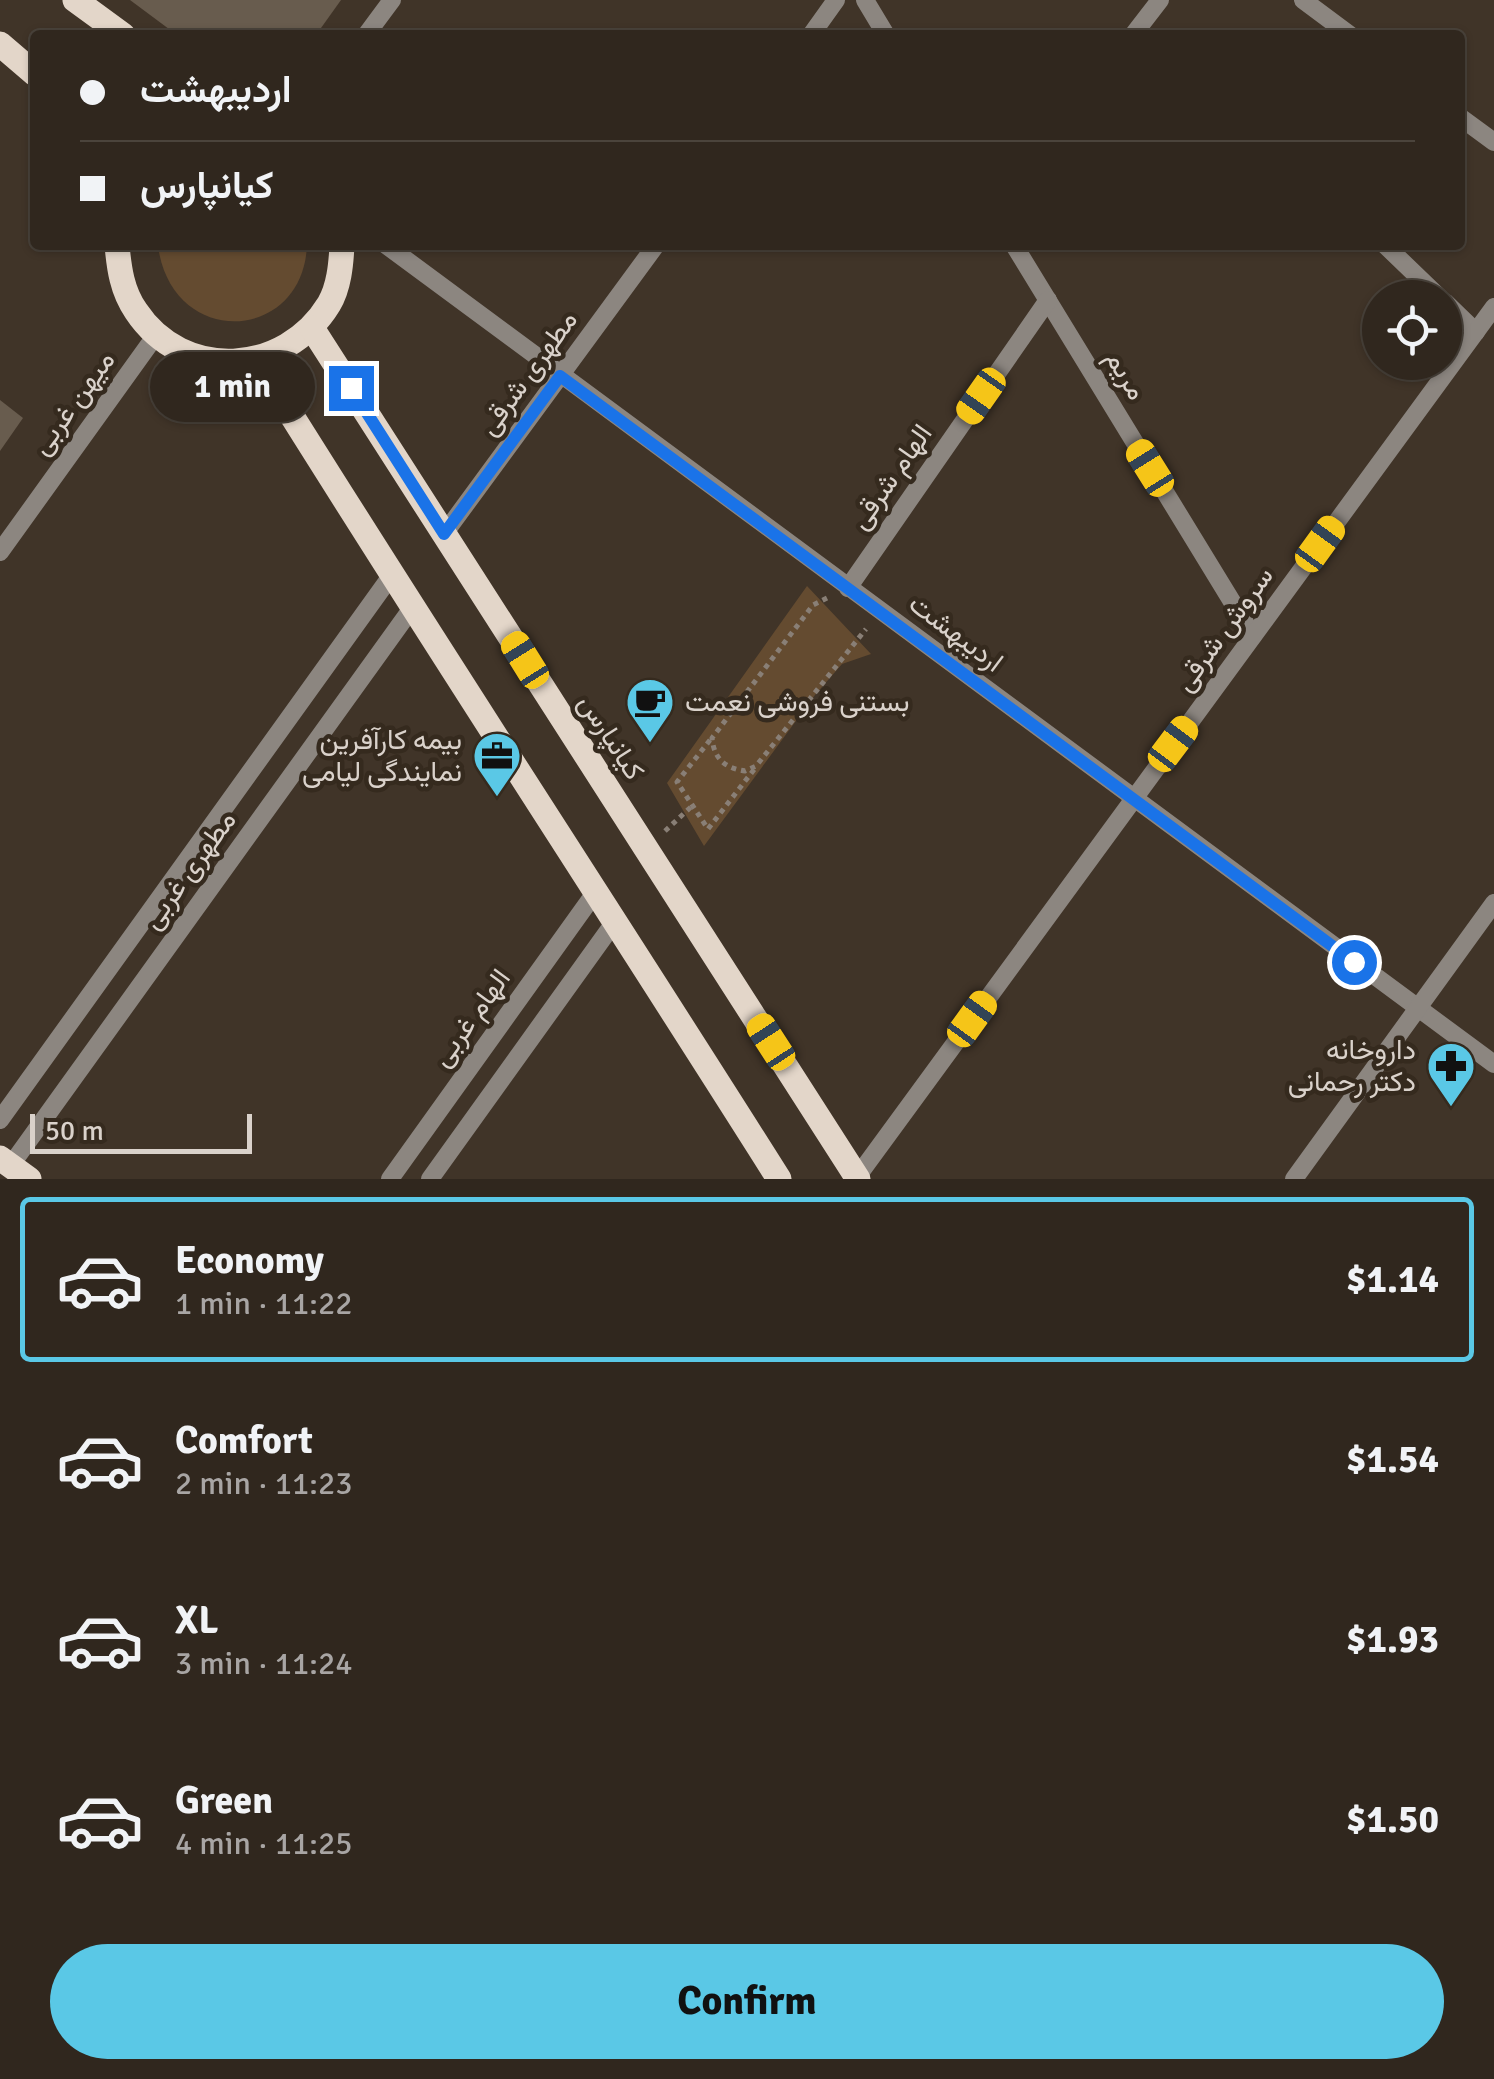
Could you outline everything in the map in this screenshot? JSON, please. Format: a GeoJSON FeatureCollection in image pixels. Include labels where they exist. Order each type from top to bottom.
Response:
{"type":"FeatureCollection","features":[{"type":"Feature","properties":{"kind":"main road"},"geometry":{"type":"LineString","coordinates":[[75,0],[116,30]]}},
{"type":"Feature","properties":{"kind":"main road"},"geometry":{"type":"LineString","coordinates":[[0,44],[30,70]]}},
{"type":"Feature","properties":{"kind":"main road"},"geometry":{"type":"LineString","coordinates":[[118,250],[121,279],[134,310],[156,336],[204,360],[230,363],[257,360],[287,348],[312,328],[330,302],[341,271],[342,250]]}},
{"type":"Feature","properties":{"kind":"main road","name":"کیانپارس"},"geometry":{"type":"LineString","coordinates":[[312,328],[858,1178]]}},
{"type":"Feature","properties":{"kind":"main road"},"geometry":{"type":"LineString","coordinates":[[257,360],[391,576],[597,890],[779,1179]]}},
{"type":"Feature","properties":{"kind":"street"},"geometry":{"type":"LineString","coordinates":[[370,30],[392,0]]}},
{"type":"Feature","properties":{"kind":"street"},"geometry":{"type":"LineString","coordinates":[[814,30],[836,0]]}},
{"type":"Feature","properties":{"kind":"street"},"geometry":{"type":"LineString","coordinates":[[864,0],[883,30]]}},
{"type":"Feature","properties":{"kind":"street"},"geometry":{"type":"LineString","coordinates":[[1137,30],[1160,0]]}},
{"type":"Feature","properties":{"kind":"street"},"geometry":{"type":"LineString","coordinates":[[1304,0],[1343,30]]}},
{"type":"Feature","properties":{"kind":"street"},"geometry":{"type":"LineString","coordinates":[[1465,121],[1494,142]]}},
{"type":"Feature","properties":{"kind":"street","name":"اردیبهشت"},"geometry":{"type":"LineString","coordinates":[[393,250],[1494,1064]]}},
{"type":"Feature","properties":{"kind":"street","name":"مطهری شرقی"},"geometry":{"type":"LineString","coordinates":[[444,534],[652,250]]}},
{"type":"Feature","properties":{"kind":"street","name":"مریم"},"geometry":{"type":"LineString","coordinates":[[1017,250],[1253,636]]}},
{"type":"Feature","properties":{"kind":"street"},"geometry":{"type":"LineString","coordinates":[[1389,250],[1422,280]]}},
{"type":"Feature","properties":{"kind":"street","name":"الهام شرقی"},"geometry":{"type":"LineString","coordinates":[[848,588],[1048,300]]}},
{"type":"Feature","properties":{"kind":"street","name":"سروش شرقی"},"geometry":{"type":"LineString","coordinates":[[858,1178],[1494,308]]}},
{"type":"Feature","properties":{"kind":"street"},"geometry":{"type":"LineString","coordinates":[[1462,318],[1476,332]]}},
{"type":"Feature","properties":{"kind":"street","name":"میهن غربی"},"geometry":{"type":"LineString","coordinates":[[0,552],[156,336]]}},
{"type":"Feature","properties":{"kind":"street","name":"مطهری غربی"},"geometry":{"type":"LineString","coordinates":[[0,1120],[391,576]]}},
{"type":"Feature","properties":{"kind":"street","name":"مطهری غربی"},"geometry":{"type":"LineString","coordinates":[[13,1167],[42,1120],[412,608]]}},
{"type":"Feature","properties":{"kind":"street","name":"الهام غربی"},"geometry":{"type":"LineString","coordinates":[[390,1179],[597,890]]}},
{"type":"Feature","properties":{"kind":"street"},"geometry":{"type":"LineString","coordinates":[[1294,1179],[1494,903]]}},
{"type":"Feature","properties":{"kind":"street"},"geometry":{"type":"LineString","coordinates":[[430,1179],[616,920]]}},
{"type":"Feature","properties":{"kind":"street"},"geometry":{"type":"LineString","coordinates":[[18,1096],[14,1105],[17,1114],[34,1124],[42,1120]]}},
{"type":"Feature","properties":{"kind":"path"},"geometry":{"type":"LineString","coordinates":[[848,588],[814,604],[676,782],[708,829],[852,643],[882,612]]}},
{"type":"Feature","properties":{"kind":"path"},"geometry":{"type":"LineString","coordinates":[[712,738],[720,761],[746,771],[756,766]]}},
{"type":"Feature","properties":{"kind":"path"},"geometry":{"type":"LineString","coordinates":[[646,848],[692,806]]}},
{"type":"Feature","properties":{"kind":"shaded area"},"geometry":{"type":"Polygon","coordinates":[[[159,250],[306,250],[300,277],[284,301],[262,316],[236,321],[210,317],[187,304],[168,280],[159,250]]]}},
{"type":"Feature","properties":{"kind":"shaded area"},"geometry":{"type":"Polygon","coordinates":[[[807,586],[871,654],[842,664],[815,695],[704,846],[667,783],[807,586]]]}},
{"type":"Feature","properties":{"kind":"building"},"geometry":{"type":"Polygon","coordinates":[[[130,0],[341,0],[320,30],[170,30],[130,0]]]}},
{"type":"Feature","properties":{"kind":"building"},"geometry":{"type":"Polygon","coordinates":[[[0,400],[23,418],[0,451],[0,400]]]}},
{"type":"Feature","properties":{"kind":"place","name":"بستنی فروشی نعمت"},"geometry":{"type":"Point","coordinates":[650,744]}},
{"type":"Feature","properties":{"kind":"place","name":"بیمه کارآفرین نمایندگی لیامی"},"geometry":{"type":"Point","coordinates":[497,798]}},
{"type":"Feature","properties":{"kind":"place","name":"داروخانه دکتر رحمانی"},"geometry":{"type":"Point","coordinates":[1451,1108]}},
{"type":"Feature","properties":{"kind":"route"},"geometry":{"type":"LineString","coordinates":[[351,388],[444,534],[560,376],[1354,962]]}}]}
